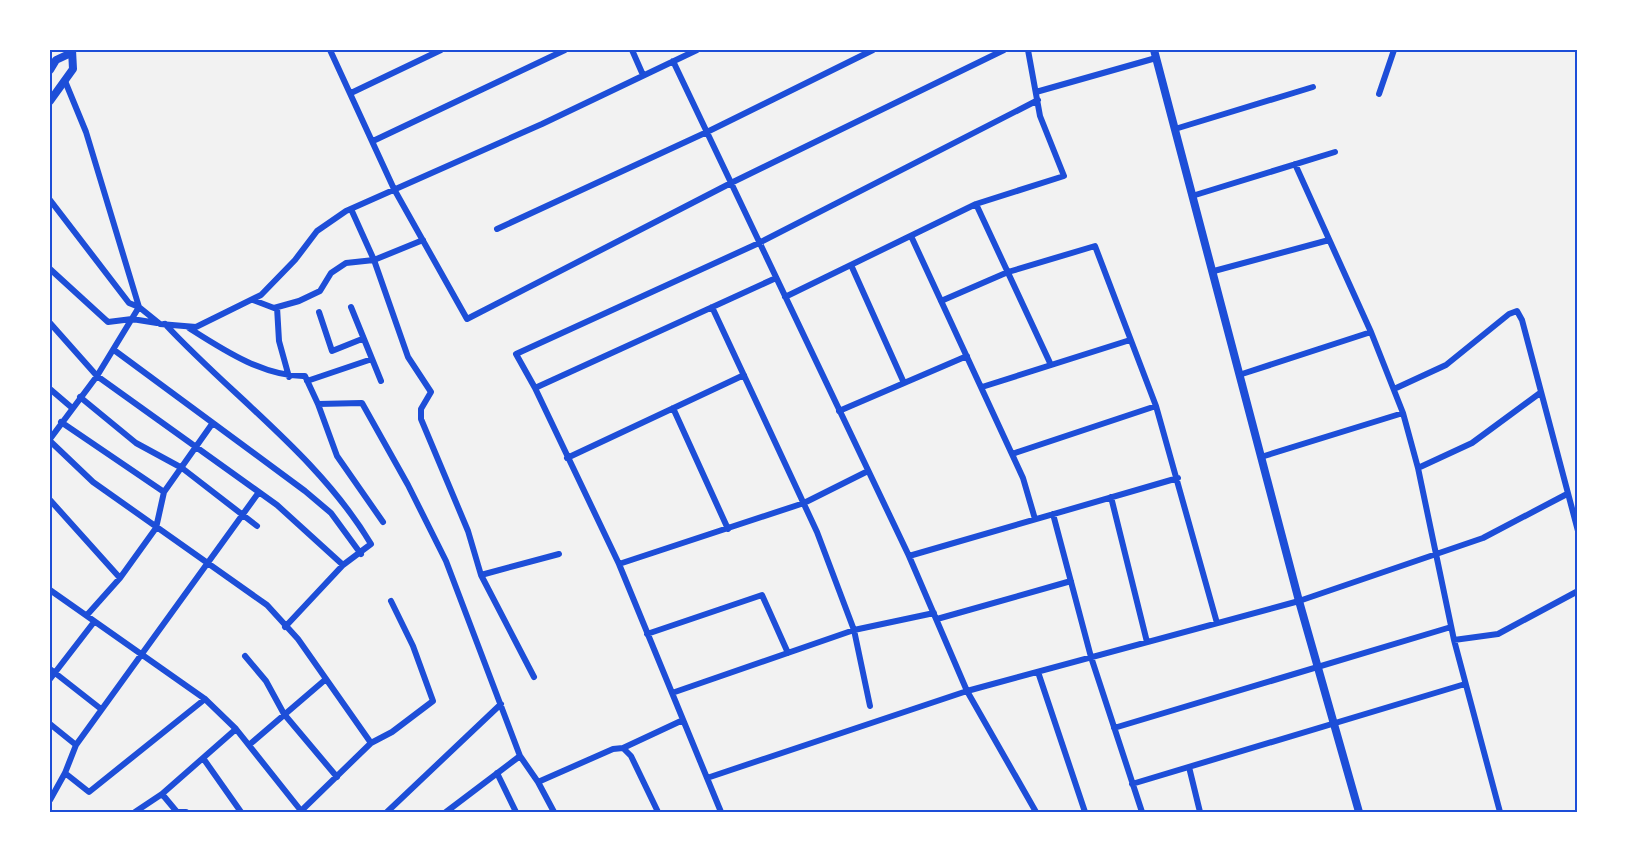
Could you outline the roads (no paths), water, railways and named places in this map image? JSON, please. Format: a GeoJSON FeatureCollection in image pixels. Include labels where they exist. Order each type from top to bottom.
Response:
{"type":"FeatureCollection","features":[{"type":"Feature","properties":{"kind":"main road"},"geometry":{"type":"LineString","coordinates":[[50,70],[56,60],[72,51],[73,69],[50,101]]}},
{"type":"Feature","properties":{"kind":"street"},"geometry":{"type":"LineString","coordinates":[[330,50],[394,189],[467,319],[731,183],[1004,50]]}},
{"type":"Feature","properties":{"kind":"street"},"geometry":{"type":"LineString","coordinates":[[351,93],[441,50]]}},
{"type":"Feature","properties":{"kind":"street"},"geometry":{"type":"LineString","coordinates":[[373,141],[565,50]]}},
{"type":"Feature","properties":{"kind":"street"},"geometry":{"type":"LineString","coordinates":[[632,50],[643,75]]}},
{"type":"Feature","properties":{"kind":"street"},"geometry":{"type":"LineString","coordinates":[[50,269],[108,322],[132,319],[196,327],[253,300],[277,281],[317,231],[351,209],[542,124],[697,50]]}},
{"type":"Feature","properties":{"kind":"street"},"geometry":{"type":"LineString","coordinates":[[497,229],[706,132],[873,50]]}},
{"type":"Feature","properties":{"kind":"street"},"geometry":{"type":"LineString","coordinates":[[785,297],[976,204],[1064,176],[1040,116],[1028,50]]}},
{"type":"Feature","properties":{"kind":"street"},"geometry":{"type":"LineString","coordinates":[[1154,50],[1242,374],[1299,601],[1359,813]]}},
{"type":"Feature","properties":{"kind":"street"},"geometry":{"type":"LineString","coordinates":[[1379,93],[1394,50]]}},
{"type":"Feature","properties":{"kind":"street"},"geometry":{"type":"LineString","coordinates":[[1036,92],[1156,58]]}},
{"type":"Feature","properties":{"kind":"street"},"geometry":{"type":"LineString","coordinates":[[673,61],[909,556],[967,691],[1036,813]]}},
{"type":"Feature","properties":{"kind":"street"},"geometry":{"type":"LineString","coordinates":[[65,81],[86,132],[139,307],[114,350],[71,407],[50,440],[93,482],[156,528],[208,561],[267,605],[298,639],[370,743]]}},
{"type":"Feature","properties":{"kind":"street"},"geometry":{"type":"LineString","coordinates":[[1175,129],[1313,87]]}},
{"type":"Feature","properties":{"kind":"street"},"geometry":{"type":"LineString","coordinates":[[721,813],[619,564],[535,388],[516,354],[759,243],[1038,100]]}},
{"type":"Feature","properties":{"kind":"street"},"geometry":{"type":"LineString","coordinates":[[1192,196],[1335,152]]}},
{"type":"Feature","properties":{"kind":"street"},"geometry":{"type":"LineString","coordinates":[[1295,164],[1371,332],[1403,414],[1418,468],[1454,640],[1500,813]]}},
{"type":"Feature","properties":{"kind":"street"},"geometry":{"type":"LineString","coordinates":[[50,200],[129,303],[139,307],[163,324],[204,366],[260,415],[353,514],[371,544],[361,554],[343,565],[285,627]]}},
{"type":"Feature","properties":{"kind":"street"},"geometry":{"type":"LineString","coordinates":[[976,204],[1051,364]]}},
{"type":"Feature","properties":{"kind":"street"},"geometry":{"type":"LineString","coordinates":[[351,209],[374,260],[408,357],[429,385],[429,399],[422,409],[421,419],[468,531],[481,574],[534,677]]}},
{"type":"Feature","properties":{"kind":"street"},"geometry":{"type":"LineString","coordinates":[[911,236],[1023,478],[1035,519]]}},
{"type":"Feature","properties":{"kind":"street"},"geometry":{"type":"LineString","coordinates":[[253,300],[278,307],[320,291],[331,273],[346,263],[374,260],[423,240]]}},
{"type":"Feature","properties":{"kind":"street"},"geometry":{"type":"LineString","coordinates":[[1214,270],[1329,240]]}},
{"type":"Feature","properties":{"kind":"street"},"geometry":{"type":"LineString","coordinates":[[941,301],[1008,272],[1095,246],[1156,406],[1217,623]]}},
{"type":"Feature","properties":{"kind":"street"},"geometry":{"type":"LineString","coordinates":[[851,265],[904,383]]}},
{"type":"Feature","properties":{"kind":"street"},"geometry":{"type":"LineString","coordinates":[[535,388],[776,278]]}},
{"type":"Feature","properties":{"kind":"street"},"geometry":{"type":"LineString","coordinates":[[278,307],[279,341],[289,376]]}},
{"type":"Feature","properties":{"kind":"street"},"geometry":{"type":"LineString","coordinates":[[351,307],[362,339],[381,381]]}},
{"type":"Feature","properties":{"kind":"street"},"geometry":{"type":"LineString","coordinates":[[712,307],[804,503],[854,630],[870,706]]}},
{"type":"Feature","properties":{"kind":"street"},"geometry":{"type":"LineString","coordinates":[[320,312],[332,351],[362,339]]}},
{"type":"Feature","properties":{"kind":"street"},"geometry":{"type":"LineString","coordinates":[[1394,389],[1446,364],[1509,314],[1517,312],[1522,320],[1578,531]]}},
{"type":"Feature","properties":{"kind":"street"},"geometry":{"type":"LineString","coordinates":[[50,323],[97,375],[285,512],[343,565]]}},
{"type":"Feature","properties":{"kind":"street"},"geometry":{"type":"LineString","coordinates":[[185,326],[219,348],[289,376],[305,376],[337,456],[383,522]]}},
{"type":"Feature","properties":{"kind":"street"},"geometry":{"type":"LineString","coordinates":[[1242,374],[1371,332]]}},
{"type":"Feature","properties":{"kind":"street"},"geometry":{"type":"LineString","coordinates":[[982,387],[1130,340]]}},
{"type":"Feature","properties":{"kind":"street"},"geometry":{"type":"LineString","coordinates":[[114,350],[305,491],[331,513],[361,554]]}},
{"type":"Feature","properties":{"kind":"street"},"geometry":{"type":"LineString","coordinates":[[839,411],[967,356]]}},
{"type":"Feature","properties":{"kind":"street"},"geometry":{"type":"LineString","coordinates":[[308,381],[372,360]]}},
{"type":"Feature","properties":{"kind":"street"},"geometry":{"type":"LineString","coordinates":[[567,458],[744,375]]}},
{"type":"Feature","properties":{"kind":"street"},"geometry":{"type":"LineString","coordinates":[[50,389],[71,407]]}},
{"type":"Feature","properties":{"kind":"street"},"geometry":{"type":"LineString","coordinates":[[1418,468],[1472,443],[1540,393]]}},
{"type":"Feature","properties":{"kind":"street"},"geometry":{"type":"LineString","coordinates":[[80,397],[136,443],[182,468],[258,526]]}},
{"type":"Feature","properties":{"kind":"street"},"geometry":{"type":"LineString","coordinates":[[318,404],[362,403],[408,485],[446,561],[520,756],[538,782],[554,813]]}},
{"type":"Feature","properties":{"kind":"street"},"geometry":{"type":"LineString","coordinates":[[1012,454],[1156,406]]}},
{"type":"Feature","properties":{"kind":"street"},"geometry":{"type":"LineString","coordinates":[[673,408],[728,529]]}},
{"type":"Feature","properties":{"kind":"street"},"geometry":{"type":"LineString","coordinates":[[1261,457],[1403,414]]}},
{"type":"Feature","properties":{"kind":"street"},"geometry":{"type":"LineString","coordinates":[[61,422],[164,492]]}},
{"type":"Feature","properties":{"kind":"street"},"geometry":{"type":"LineString","coordinates":[[87,615],[120,579],[156,528],[164,492],[212,424]]}},
{"type":"Feature","properties":{"kind":"street"},"geometry":{"type":"LineString","coordinates":[[619,564],[804,503],[868,471]]}},
{"type":"Feature","properties":{"kind":"street"},"geometry":{"type":"LineString","coordinates":[[909,556],[1178,478]]}},
{"type":"Feature","properties":{"kind":"street"},"geometry":{"type":"LineString","coordinates":[[50,800],[65,773],[76,745],[141,652],[259,492]]}},
{"type":"Feature","properties":{"kind":"street"},"geometry":{"type":"LineString","coordinates":[[707,778],[967,691],[1299,601],[1436,555],[1496,532],[1567,494]]}},
{"type":"Feature","properties":{"kind":"street"},"geometry":{"type":"LineString","coordinates":[[1111,497],[1147,642]]}},
{"type":"Feature","properties":{"kind":"street"},"geometry":{"type":"LineString","coordinates":[[50,500],[120,579]]}},
{"type":"Feature","properties":{"kind":"street"},"geometry":{"type":"LineString","coordinates":[[1053,514],[1091,657],[1142,813]]}},
{"type":"Feature","properties":{"kind":"street"},"geometry":{"type":"LineString","coordinates":[[481,574],[559,554]]}},
{"type":"Feature","properties":{"kind":"street"},"geometry":{"type":"LineString","coordinates":[[672,693],[854,630],[936,616],[1071,581]]}},
{"type":"Feature","properties":{"kind":"street"},"geometry":{"type":"LineString","coordinates":[[50,590],[205,699],[236,729],[301,812],[370,743],[392,732],[433,701],[413,646],[392,601]]}},
{"type":"Feature","properties":{"kind":"street"},"geometry":{"type":"LineString","coordinates":[[1454,640],[1498,634],[1578,591]]}},
{"type":"Feature","properties":{"kind":"street"},"geometry":{"type":"LineString","coordinates":[[647,634],[762,595],[788,653]]}},
{"type":"Feature","properties":{"kind":"street"},"geometry":{"type":"LineString","coordinates":[[50,679],[52,671],[94,622]]}},
{"type":"Feature","properties":{"kind":"street"},"geometry":{"type":"LineString","coordinates":[[1114,728],[1451,627]]}},
{"type":"Feature","properties":{"kind":"street"},"geometry":{"type":"LineString","coordinates":[[245,656],[266,681],[284,714],[337,777]]}},
{"type":"Feature","properties":{"kind":"street"},"geometry":{"type":"LineString","coordinates":[[52,671],[101,709]]}},
{"type":"Feature","properties":{"kind":"street"},"geometry":{"type":"LineString","coordinates":[[1038,672],[1085,813]]}},
{"type":"Feature","properties":{"kind":"street"},"geometry":{"type":"LineString","coordinates":[[249,745],[326,679]]}},
{"type":"Feature","properties":{"kind":"street"},"geometry":{"type":"LineString","coordinates":[[1132,784],[1465,684]]}},
{"type":"Feature","properties":{"kind":"street"},"geometry":{"type":"LineString","coordinates":[[65,773],[89,792],[205,699]]}},
{"type":"Feature","properties":{"kind":"street"},"geometry":{"type":"LineString","coordinates":[[387,813],[501,704]]}},
{"type":"Feature","properties":{"kind":"street"},"geometry":{"type":"LineString","coordinates":[[538,782],[613,749],[624,748],[683,720]]}},
{"type":"Feature","properties":{"kind":"street"},"geometry":{"type":"LineString","coordinates":[[50,724],[76,745]]}},
{"type":"Feature","properties":{"kind":"street"},"geometry":{"type":"LineString","coordinates":[[135,813],[162,794],[236,729]]}},
{"type":"Feature","properties":{"kind":"street"},"geometry":{"type":"LineString","coordinates":[[624,748],[631,756],[658,813]]}},
{"type":"Feature","properties":{"kind":"street"},"geometry":{"type":"LineString","coordinates":[[451,811],[520,756]]}},
{"type":"Feature","properties":{"kind":"street"},"geometry":{"type":"LineString","coordinates":[[203,758],[241,813]]}},
{"type":"Feature","properties":{"kind":"street"},"geometry":{"type":"LineString","coordinates":[[1189,766],[1200,813]]}},
{"type":"Feature","properties":{"kind":"street"},"geometry":{"type":"LineString","coordinates":[[497,773],[516,813]]}},
{"type":"Feature","properties":{"kind":"street"},"geometry":{"type":"LineString","coordinates":[[162,794],[177,812],[186,813]]}}]}
